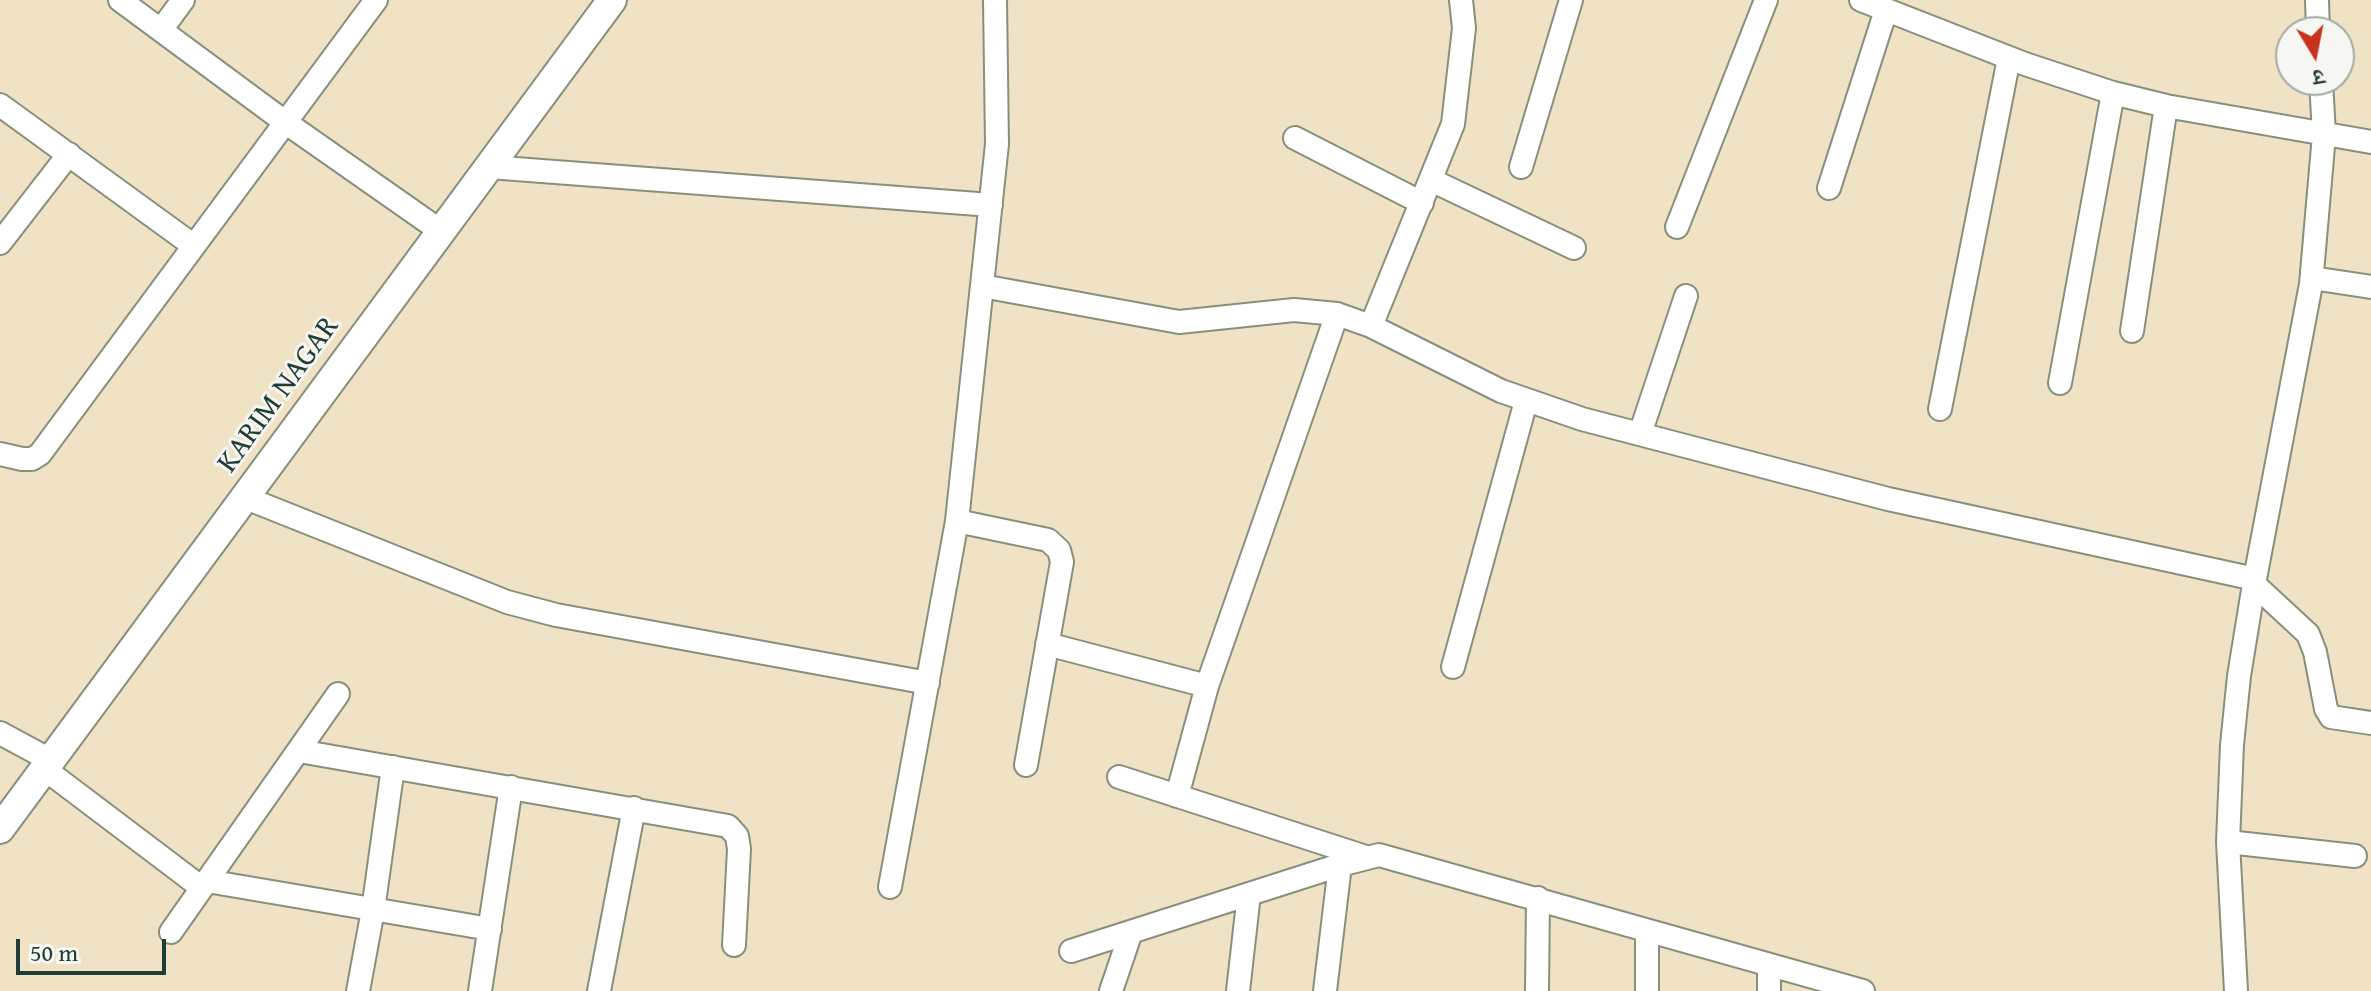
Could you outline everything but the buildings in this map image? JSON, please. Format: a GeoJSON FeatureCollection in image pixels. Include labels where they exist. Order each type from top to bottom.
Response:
{"type":"FeatureCollection","features":[{"type":"Feature","properties":{"kind":"street"},"geometry":{"type":"LineString","coordinates":[[120,0],[285,122],[442,232]]}},
{"type":"Feature","properties":{"kind":"street"},"geometry":{"type":"LineString","coordinates":[[161,30],[183,0]]}},
{"type":"Feature","properties":{"kind":"street"},"geometry":{"type":"LineString","coordinates":[[0,454],[32,459],[40,454],[376,0]]}},
{"type":"Feature","properties":{"kind":"street","name":"KARIM NAGAR"},"geometry":{"type":"LineString","coordinates":[[0,829],[612,0]]}},
{"type":"Feature","properties":{"kind":"street"},"geometry":{"type":"LineString","coordinates":[[890,887],[957,521],[997,144],[995,0]]}},
{"type":"Feature","properties":{"kind":"street"},"geometry":{"type":"LineString","coordinates":[[1371,326],[1450,136],[1464,28],[1461,0]]}},
{"type":"Feature","properties":{"kind":"street"},"geometry":{"type":"LineString","coordinates":[[1521,167],[1571,0]]}},
{"type":"Feature","properties":{"kind":"street"},"geometry":{"type":"LineString","coordinates":[[1677,227],[1766,0]]}},
{"type":"Feature","properties":{"kind":"street"},"geometry":{"type":"LineString","coordinates":[[1861,0],[2009,58],[2113,93],[2166,106],[2371,142]]}},
{"type":"Feature","properties":{"kind":"street"},"geometry":{"type":"LineString","coordinates":[[1829,188],[1886,10]]}},
{"type":"Feature","properties":{"kind":"street"},"geometry":{"type":"LineString","coordinates":[[1940,409],[2009,58]]}},
{"type":"Feature","properties":{"kind":"street"},"geometry":{"type":"LineString","coordinates":[[2060,383],[2113,93]]}},
{"type":"Feature","properties":{"kind":"street"},"geometry":{"type":"LineString","coordinates":[[2236,991],[2228,842],[2232,745],[2254,582],[2312,278],[2324,135],[2322,96]]}},
{"type":"Feature","properties":{"kind":"street"},"geometry":{"type":"LineString","coordinates":[[0,105],[194,246]]}},
{"type":"Feature","properties":{"kind":"street"},"geometry":{"type":"LineString","coordinates":[[2132,331],[2166,106]]}},
{"type":"Feature","properties":{"kind":"street"},"geometry":{"type":"LineString","coordinates":[[1295,138],[1422,203]]}},
{"type":"Feature","properties":{"kind":"street"},"geometry":{"type":"LineString","coordinates":[[0,243],[69,154]]}},
{"type":"Feature","properties":{"kind":"street"},"geometry":{"type":"LineString","coordinates":[[489,167],[991,205]]}},
{"type":"Feature","properties":{"kind":"street"},"geometry":{"type":"LineString","coordinates":[[1431,180],[1574,248]]}},
{"type":"Feature","properties":{"kind":"street"},"geometry":{"type":"LineString","coordinates":[[2312,278],[2371,287]]}},
{"type":"Feature","properties":{"kind":"street"},"geometry":{"type":"LineString","coordinates":[[982,286],[1179,322],[1294,310],[1337,314],[1371,326],[1526,401],[1888,499],[2254,582],[2308,634],[2315,652],[2326,709],[2331,717],[2371,723]]}},
{"type":"Feature","properties":{"kind":"street"},"geometry":{"type":"LineString","coordinates":[[1640,434],[1686,296]]}},
{"type":"Feature","properties":{"kind":"street"},"geometry":{"type":"LineString","coordinates":[[1177,796],[1207,686],[1337,314]]}},
{"type":"Feature","properties":{"kind":"street"},"geometry":{"type":"LineString","coordinates":[[1453,667],[1526,401]]}},
{"type":"Feature","properties":{"kind":"street"},"geometry":{"type":"LineString","coordinates":[[246,498],[507,602],[571,618],[928,683]]}},
{"type":"Feature","properties":{"kind":"street"},"geometry":{"type":"LineString","coordinates":[[957,521],[1048,540],[1059,550],[1062,562],[1026,765]]}},
{"type":"Feature","properties":{"kind":"street"},"geometry":{"type":"LineString","coordinates":[[1047,644],[1207,686]]}},
{"type":"Feature","properties":{"kind":"street"},"geometry":{"type":"LineString","coordinates":[[171,932],[338,694]]}},
{"type":"Feature","properties":{"kind":"street"},"geometry":{"type":"LineString","coordinates":[[0,733],[49,766],[204,884],[490,929]]}},
{"type":"Feature","properties":{"kind":"street"},"geometry":{"type":"LineString","coordinates":[[299,751],[728,826],[737,836],[739,849],[734,945]]}},
{"type":"Feature","properties":{"kind":"street"},"geometry":{"type":"LineString","coordinates":[[358,991],[393,767]]}},
{"type":"Feature","properties":{"kind":"street"},"geometry":{"type":"LineString","coordinates":[[1119,777],[1366,857]]}},
{"type":"Feature","properties":{"kind":"street"},"geometry":{"type":"LineString","coordinates":[[480,991],[511,787]]}},
{"type":"Feature","properties":{"kind":"street"},"geometry":{"type":"LineString","coordinates":[[599,991],[634,808]]}},
{"type":"Feature","properties":{"kind":"street"},"geometry":{"type":"LineString","coordinates":[[2228,842],[2355,856]]}},
{"type":"Feature","properties":{"kind":"street"},"geometry":{"type":"LineString","coordinates":[[1071,951],[1366,857],[1387,856],[1863,991]]}},
{"type":"Feature","properties":{"kind":"street"},"geometry":{"type":"LineString","coordinates":[[1325,991],[1340,865]]}},
{"type":"Feature","properties":{"kind":"street"},"geometry":{"type":"LineString","coordinates":[[1238,991],[1249,894]]}},
{"type":"Feature","properties":{"kind":"street"},"geometry":{"type":"LineString","coordinates":[[1537,991],[1538,898]]}},
{"type":"Feature","properties":{"kind":"street"},"geometry":{"type":"LineString","coordinates":[[1647,931],[1647,991]]}},
{"type":"Feature","properties":{"kind":"street"},"geometry":{"type":"LineString","coordinates":[[1111,991],[1131,932]]}},
{"type":"Feature","properties":{"kind":"street"},"geometry":{"type":"LineString","coordinates":[[1769,965],[1769,991]]}}]}
